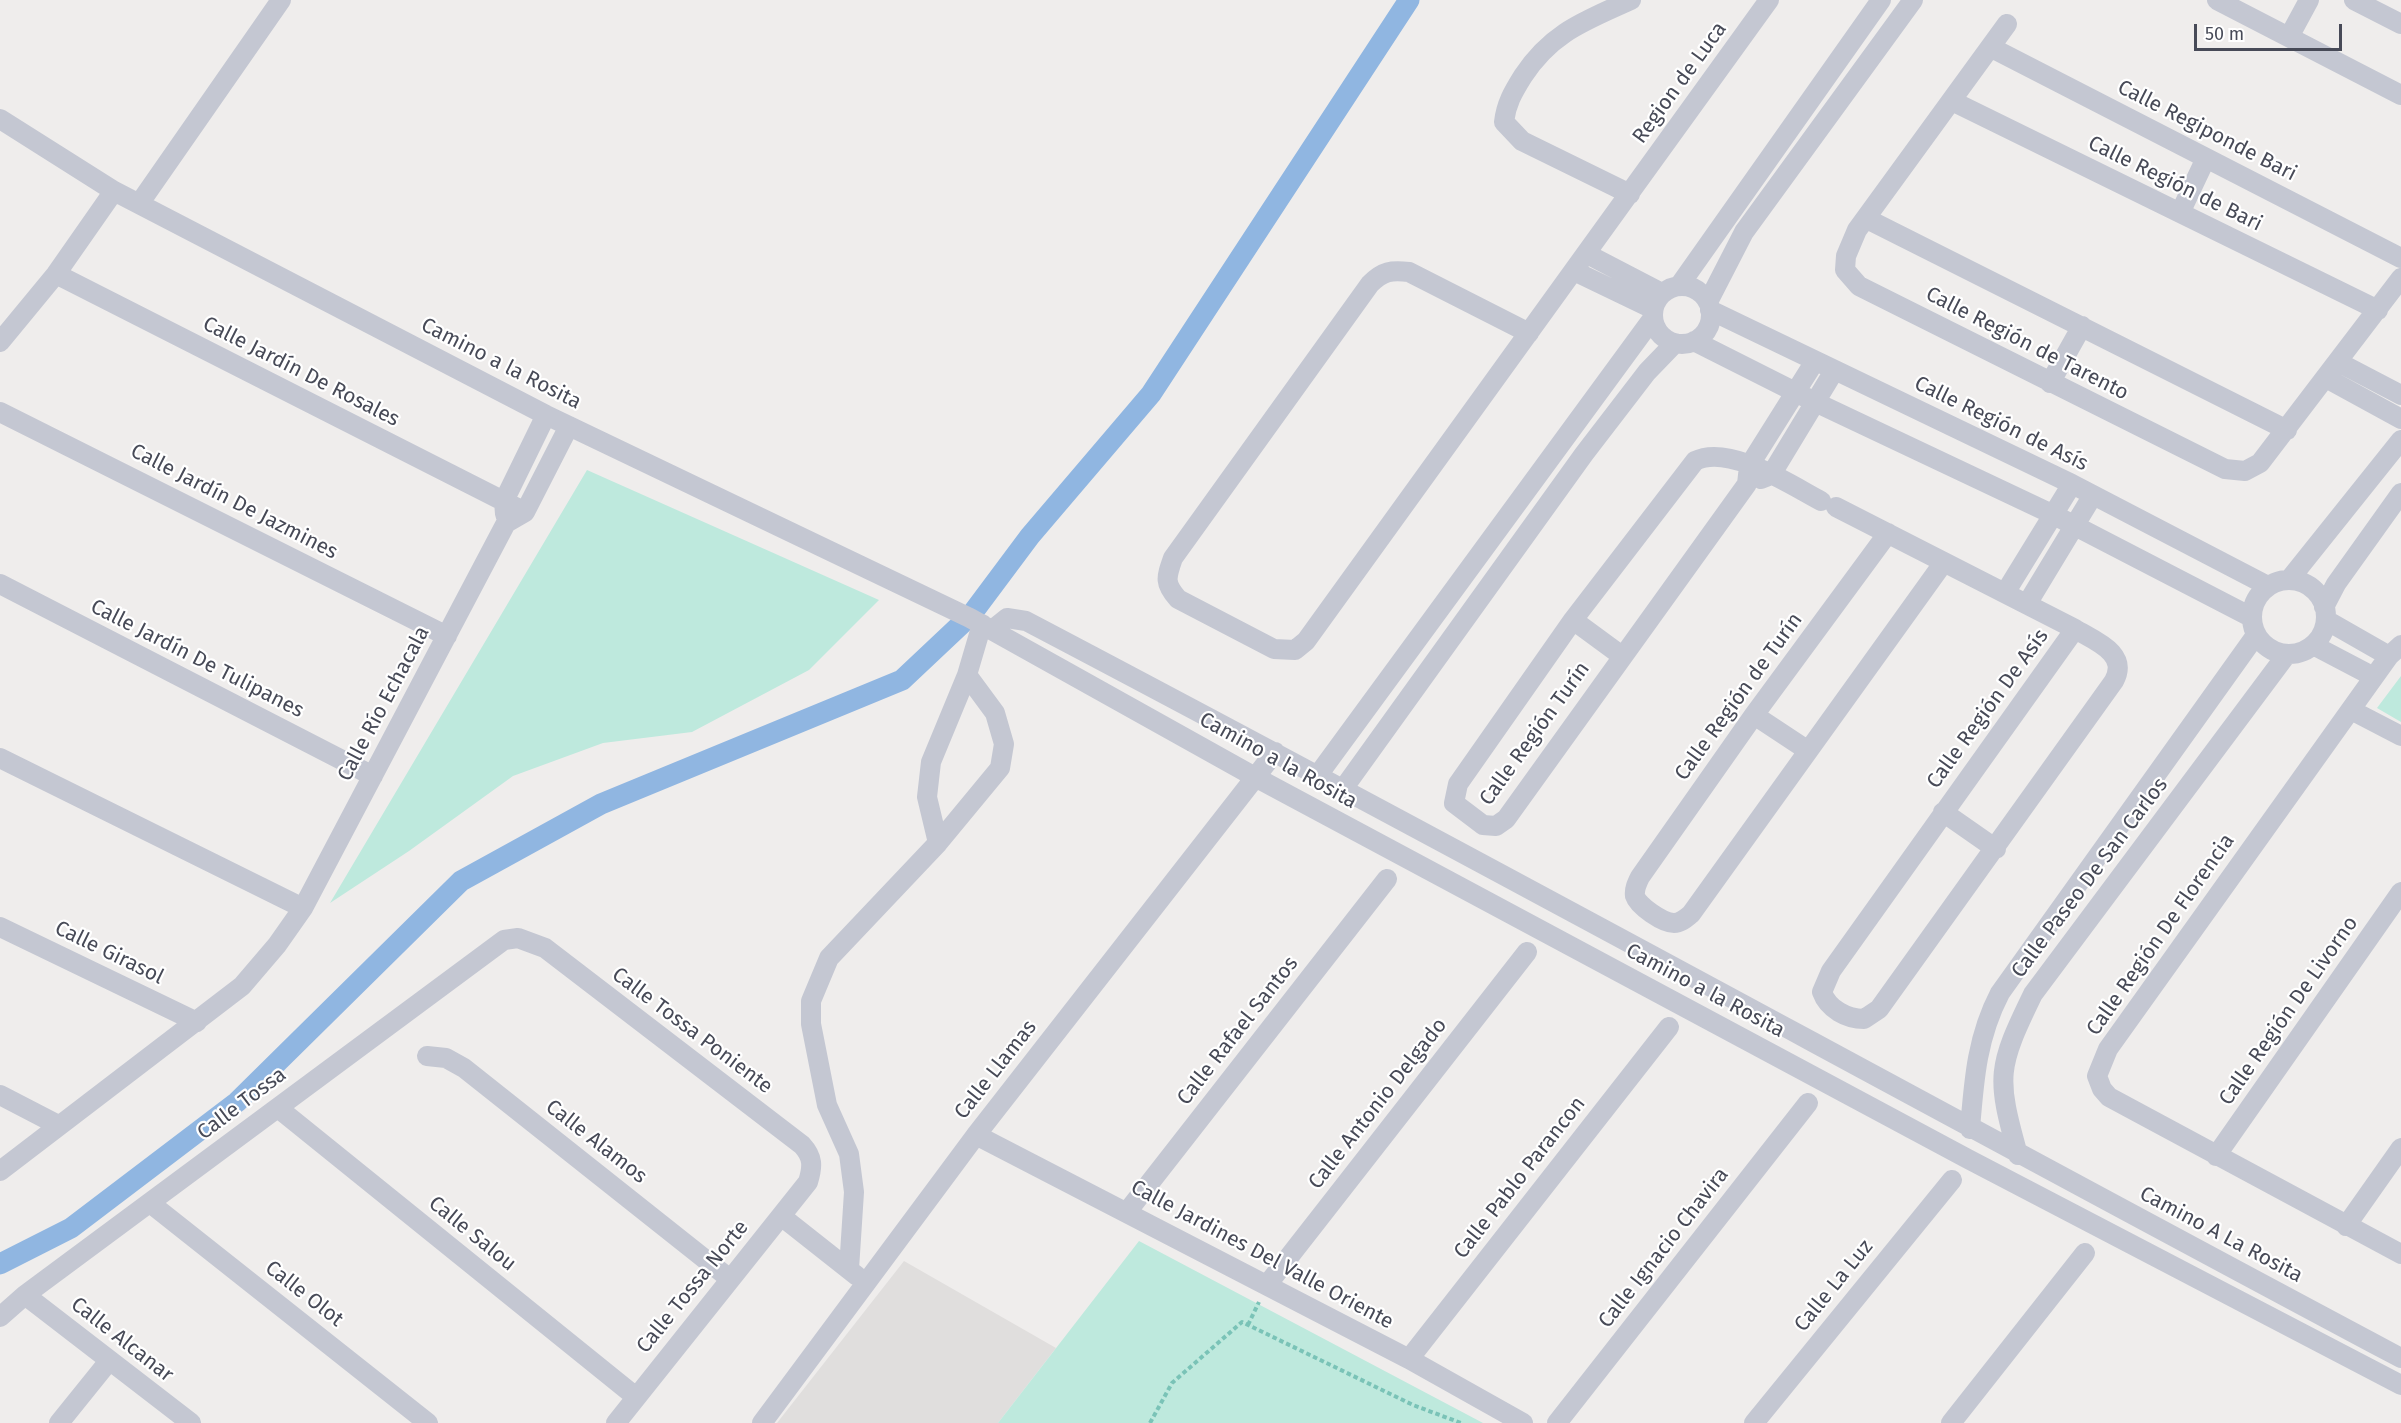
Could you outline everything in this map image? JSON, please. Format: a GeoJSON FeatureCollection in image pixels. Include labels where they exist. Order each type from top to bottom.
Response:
{"type":"FeatureCollection","features":[{"type":"Feature","properties":{"kind":"street"},"geometry":{"type":"LineString","coordinates":[[140,204],[281,0]]}},
{"type":"Feature","properties":{"kind":"street"},"geometry":{"type":"LineString","coordinates":[[1630,194],[1522,141],[1504,122],[1505,108],[1511,95],[1536,56],[1572,27],[1631,0]]}},
{"type":"Feature","properties":{"kind":"street","name":"Region de Luca"},"geometry":{"type":"LineString","coordinates":[[1529,333],[1409,272],[1390,270],[1379,274],[1173,558],[1167,575],[1168,587],[1178,599],[1274,649],[1295,650],[1306,641],[1587,254],[1769,0]]}},
{"type":"Feature","properties":{"kind":"street"},"geometry":{"type":"LineString","coordinates":[[1318,775],[1881,0],[1908,8],[1744,232],[1709,306],[1707,328],[1684,342],[1647,372],[1605,426],[1343,789]]}},
{"type":"Feature","properties":{"kind":"street"},"geometry":{"type":"LineString","coordinates":[[2217,0],[2401,95]]}},
{"type":"Feature","properties":{"kind":"street"},"geometry":{"type":"LineString","coordinates":[[2289,38],[2309,0]]}},
{"type":"Feature","properties":{"kind":"street"},"geometry":{"type":"LineString","coordinates":[[2354,0],[2401,24]]}},
{"type":"Feature","properties":{"kind":"street","name":"Calle Región de Tarento"},"geometry":{"type":"LineString","coordinates":[[1866,219],[2287,430],[2260,463],[2245,471],[2225,469],[1859,286],[1850,278],[1845,270],[1846,256],[1857,230],[2007,24]]}},
{"type":"Feature","properties":{"kind":"street","name":"Calle Regiponde Bari"},"geometry":{"type":"LineString","coordinates":[[1990,47],[2401,258]]}},
{"type":"Feature","properties":{"kind":"street","name":"Calle Región de Bari"},"geometry":{"type":"LineString","coordinates":[[1952,101],[2378,309]]}},
{"type":"Feature","properties":{"kind":"street","name":"Camino a la Rosita"},"geometry":{"type":"LineString","coordinates":[[0,119],[114,191],[546,415],[928,596],[1255,777],[1968,1159],[2401,1385]]}},
{"type":"Feature","properties":{"kind":"street"},"geometry":{"type":"LineString","coordinates":[[2180,213],[2206,158]]}},
{"type":"Feature","properties":{"kind":"street"},"geometry":{"type":"LineString","coordinates":[[0,342],[56,274],[114,191]]}},
{"type":"Feature","properties":{"kind":"street"},"geometry":{"type":"LineString","coordinates":[[1587,254],[1662,301]]}},
{"type":"Feature","properties":{"kind":"street"},"geometry":{"type":"LineString","coordinates":[[1574,271],[1662,301],[1696,289],[1709,306]]}},
{"type":"Feature","properties":{"kind":"street","name":"Calle Jardín De Rosales"},"geometry":{"type":"LineString","coordinates":[[56,274],[525,512]]}},
{"type":"Feature","properties":{"kind":"street"},"geometry":{"type":"LineString","coordinates":[[2287,430],[2401,278]]}},
{"type":"Feature","properties":{"kind":"street"},"geometry":{"type":"LineString","coordinates":[[1662,301],[1656,329],[1664,338],[1684,342],[1795,392],[2054,515],[2254,626],[2269,648],[2287,654],[2301,652],[2313,645],[2324,629],[2325,613],[2336,584],[2401,493]]}},
{"type":"Feature","properties":{"kind":"street","name":"Calle Región de Asís"},"geometry":{"type":"LineString","coordinates":[[1709,306],[1834,371],[2072,484],[2268,586]]}},
{"type":"Feature","properties":{"kind":"street"},"geometry":{"type":"LineString","coordinates":[[2050,383],[2082,327]]}},
{"type":"Feature","properties":{"kind":"street","name":"Calle Región Turín"},"geometry":{"type":"LineString","coordinates":[[1748,475],[1726,458],[1705,456],[1686,470],[1573,620],[1458,784],[1454,797],[1459,808],[1483,825],[1502,824],[1748,475],[1815,361]]}},
{"type":"Feature","properties":{"kind":"street"},"geometry":{"type":"LineString","coordinates":[[2338,362],[2401,395]]}},
{"type":"Feature","properties":{"kind":"street"},"geometry":{"type":"LineString","coordinates":[[1748,475],[1771,475],[1834,371]]}},
{"type":"Feature","properties":{"kind":"street"},"geometry":{"type":"LineString","coordinates":[[2326,378],[2401,419]]}},
{"type":"Feature","properties":{"kind":"street","name":"Calle Jardín De Jazmines"},"geometry":{"type":"LineString","coordinates":[[0,412],[447,636]]}},
{"type":"Feature","properties":{"kind":"street"},"geometry":{"type":"LineString","coordinates":[[546,415],[504,501],[506,523],[525,512],[569,426]]}},
{"type":"Feature","properties":{"kind":"street"},"geometry":{"type":"LineString","coordinates":[[2289,580],[2401,440]]}},
{"type":"Feature","properties":{"kind":"street","name":"Calle Región de Asís"},"geometry":{"type":"LineString","coordinates":[[1771,475],[2075,629]]}},
{"type":"Feature","properties":{"kind":"street","name":"Calle Región De Asís"},"geometry":{"type":"LineString","coordinates":[[2005,593],[2072,484]]}},
{"type":"Feature","properties":{"kind":"street","name":"Calle Región De Asís"},"geometry":{"type":"LineString","coordinates":[[2027,604],[2093,495]]}},
{"type":"Feature","properties":{"kind":"street","name":"Calle Río Echacala"},"geometry":{"type":"LineString","coordinates":[[0,1171],[242,986],[277,945],[303,908],[506,523]]}},
{"type":"Feature","properties":{"kind":"street","name":"Calle Región de Turín"},"geometry":{"type":"LineString","coordinates":[[1807,750],[1691,914],[1683,921],[1674,924],[1662,920],[1641,905],[1634,892],[1640,877],[1754,715],[1888,533]]}},
{"type":"Feature","properties":{"kind":"street"},"geometry":{"type":"LineString","coordinates":[[1489,542],[1510,558]]}},
{"type":"Feature","properties":{"kind":"street"},"geometry":{"type":"LineString","coordinates":[[1754,715],[1807,750],[1944,562]]}},
{"type":"Feature","properties":{"kind":"street"},"geometry":{"type":"LineString","coordinates":[[2254,626],[2254,605],[2268,586],[2289,580],[2311,587],[2325,613]]}},
{"type":"Feature","properties":{"kind":"street","name":"Calle Jardín De Tulipanes"},"geometry":{"type":"LineString","coordinates":[[0,584],[373,776]]}},
{"type":"Feature","properties":{"kind":"street","name":"Calle Región De Florencia"},"geometry":{"type":"LineString","coordinates":[[2325,613],[2395,650],[2100,1064],[2097,1076],[2102,1089],[2109,1097],[2401,1254]]}},
{"type":"Feature","properties":{"kind":"street","name":"Camino a la Rosita"},"geometry":{"type":"LineString","coordinates":[[981,624],[1007,618],[1026,621],[1318,775],[2018,1155]]}},
{"type":"Feature","properties":{"kind":"street"},"geometry":{"type":"LineString","coordinates":[[1573,620],[1622,656]]}},
{"type":"Feature","properties":{"kind":"street"},"geometry":{"type":"LineString","coordinates":[[938,843],[927,797],[931,762],[967,675],[981,624]]}},
{"type":"Feature","properties":{"kind":"street","name":"Calle Paseo De San Carlos"},"geometry":{"type":"LineString","coordinates":[[1970,1129],[1976,1063],[1985,1020],[2000,993],[2254,626]]}},
{"type":"Feature","properties":{"kind":"street","name":"Calle Región De Asís"},"geometry":{"type":"LineString","coordinates":[[2075,629],[2114,654],[2119,663],[2118,673],[1996,849],[1879,1009],[1864,1019],[1848,1017],[1825,1000],[1822,992],[1825,983],[1943,812],[2075,629]]}},
{"type":"Feature","properties":{"kind":"street"},"geometry":{"type":"LineString","coordinates":[[2313,645],[2374,677]]}},
{"type":"Feature","properties":{"kind":"street","name":"Calle Paseo De San Carlos"},"geometry":{"type":"LineString","coordinates":[[2018,1155],[2003,1101],[2002,1073],[2008,1044],[2033,994],[2287,654]]}},
{"type":"Feature","properties":{"kind":"street"},"geometry":{"type":"LineString","coordinates":[[849,1269],[854,1192],[849,1154],[827,1105],[811,1024],[811,1001],[829,958],[938,843],[1000,768],[1004,744],[995,713],[967,675]]}},
{"type":"Feature","properties":{"kind":"street"},"geometry":{"type":"LineString","coordinates":[[2351,710],[2401,736]]}},
{"type":"Feature","properties":{"kind":"street","name":"Calle Llamas"},"geometry":{"type":"LineString","coordinates":[[762,1423],[976,1135],[1275,752]]}},
{"type":"Feature","properties":{"kind":"street"},"geometry":{"type":"LineString","coordinates":[[0,758],[303,908]]}},
{"type":"Feature","properties":{"kind":"street","name":"Calle Región De Asís"},"geometry":{"type":"LineString","coordinates":[[1943,812],[1996,849]]}},
{"type":"Feature","properties":{"kind":"street","name":"Calle Rafael Santos"},"geometry":{"type":"LineString","coordinates":[[1127,1212],[1387,879]]}},
{"type":"Feature","properties":{"kind":"street","name":"Calle Región De Livorno"},"geometry":{"type":"LineString","coordinates":[[2216,1156],[2401,892]]}},
{"type":"Feature","properties":{"kind":"street","name":"Calle Girasol"},"geometry":{"type":"LineString","coordinates":[[0,927],[197,1022]]}},
{"type":"Feature","properties":{"kind":"street","name":"Calle Tossa"},"geometry":{"type":"LineString","coordinates":[[0,1317],[25,1294],[504,940],[518,938]]}},
{"type":"Feature","properties":{"kind":"street","name":"Calle Tossa Poniente"},"geometry":{"type":"LineString","coordinates":[[518,938],[545,948],[802,1145],[809,1154],[813,1167],[808,1182]]}},
{"type":"Feature","properties":{"kind":"street","name":"Calle Antonio Delgado"},"geometry":{"type":"LineString","coordinates":[[1267,1285],[1527,952]]}},
{"type":"Feature","properties":{"kind":"street","name":"Calle Pablo Parancon"},"geometry":{"type":"LineString","coordinates":[[1409,1359],[1669,1027]]}},
{"type":"Feature","properties":{"kind":"street","name":"Calle Alamos"},"geometry":{"type":"LineString","coordinates":[[427,1056],[446,1058],[464,1068],[730,1279]]}},
{"type":"Feature","properties":{"kind":"street"},"geometry":{"type":"LineString","coordinates":[[0,1095],[58,1125]]}},
{"type":"Feature","properties":{"kind":"street","name":"Calle Ignacio Chavira"},"geometry":{"type":"LineString","coordinates":[[1557,1423],[1809,1103]]}},
{"type":"Feature","properties":{"kind":"street","name":"Calle Salou"},"geometry":{"type":"LineString","coordinates":[[278,1108],[636,1397]]}},
{"type":"Feature","properties":{"kind":"street","name":"Calle Jardines Del Valle Oriente"},"geometry":{"type":"LineString","coordinates":[[976,1135],[1409,1359],[1523,1423]]}},
{"type":"Feature","properties":{"kind":"street"},"geometry":{"type":"LineString","coordinates":[[2346,1226],[2401,1148]]}},
{"type":"Feature","properties":{"kind":"street","name":"Camino A La Rosita"},"geometry":{"type":"LineString","coordinates":[[2018,1155],[2401,1358]]}},
{"type":"Feature","properties":{"kind":"street","name":"Calle La Luz"},"geometry":{"type":"LineString","coordinates":[[1754,1423],[1952,1180]]}},
{"type":"Feature","properties":{"kind":"street","name":"Calle Tossa Norte"},"geometry":{"type":"LineString","coordinates":[[616,1423],[808,1182]]}},
{"type":"Feature","properties":{"kind":"street","name":"Calle Olot"},"geometry":{"type":"LineString","coordinates":[[150,1203],[428,1423]]}},
{"type":"Feature","properties":{"kind":"street"},"geometry":{"type":"LineString","coordinates":[[781,1216],[866,1283]]}},
{"type":"Feature","properties":{"kind":"street"},"geometry":{"type":"LineString","coordinates":[[1951,1423],[2085,1253]]}},
{"type":"Feature","properties":{"kind":"street","name":"Calle Alcanar"},"geometry":{"type":"LineString","coordinates":[[25,1294],[191,1423]]}},
{"type":"Feature","properties":{"kind":"street"},"geometry":{"type":"LineString","coordinates":[[58,1423],[109,1361]]}},
{"type":"Feature","properties":{"kind":"path"},"geometry":{"type":"LineString","coordinates":[[1150,1423],[1172,1383],[1242,1322],[1413,1405],[1461,1423]]}},
{"type":"Feature","properties":{"kind":"shaded area"},"geometry":{"type":"Polygon","coordinates":[[[904,1261],[1056,1348],[998,1423],[777,1423],[904,1261]]]}},
{"type":"Feature","properties":{"kind":"green space"},"geometry":{"type":"Polygon","coordinates":[[[587,470],[879,600],[809,670],[692,732],[603,743],[513,776],[409,851],[330,903],[587,470]]]}},
{"type":"Feature","properties":{"kind":"green space"},"geometry":{"type":"Polygon","coordinates":[[[2401,676],[2401,722],[2377,708],[2401,676]]]}},
{"type":"Feature","properties":{"kind":"green space"},"geometry":{"type":"Polygon","coordinates":[[[1139,1241],[1483,1423],[998,1423],[1139,1241]]]}},
{"type":"Feature","properties":{"kind":"waterway"},"geometry":{"type":"LineString","coordinates":[[0,1264],[71,1228],[237,1102],[461,881],[601,804],[902,680],[971,615],[1030,536],[1151,394],[1409,0]]}}]}
